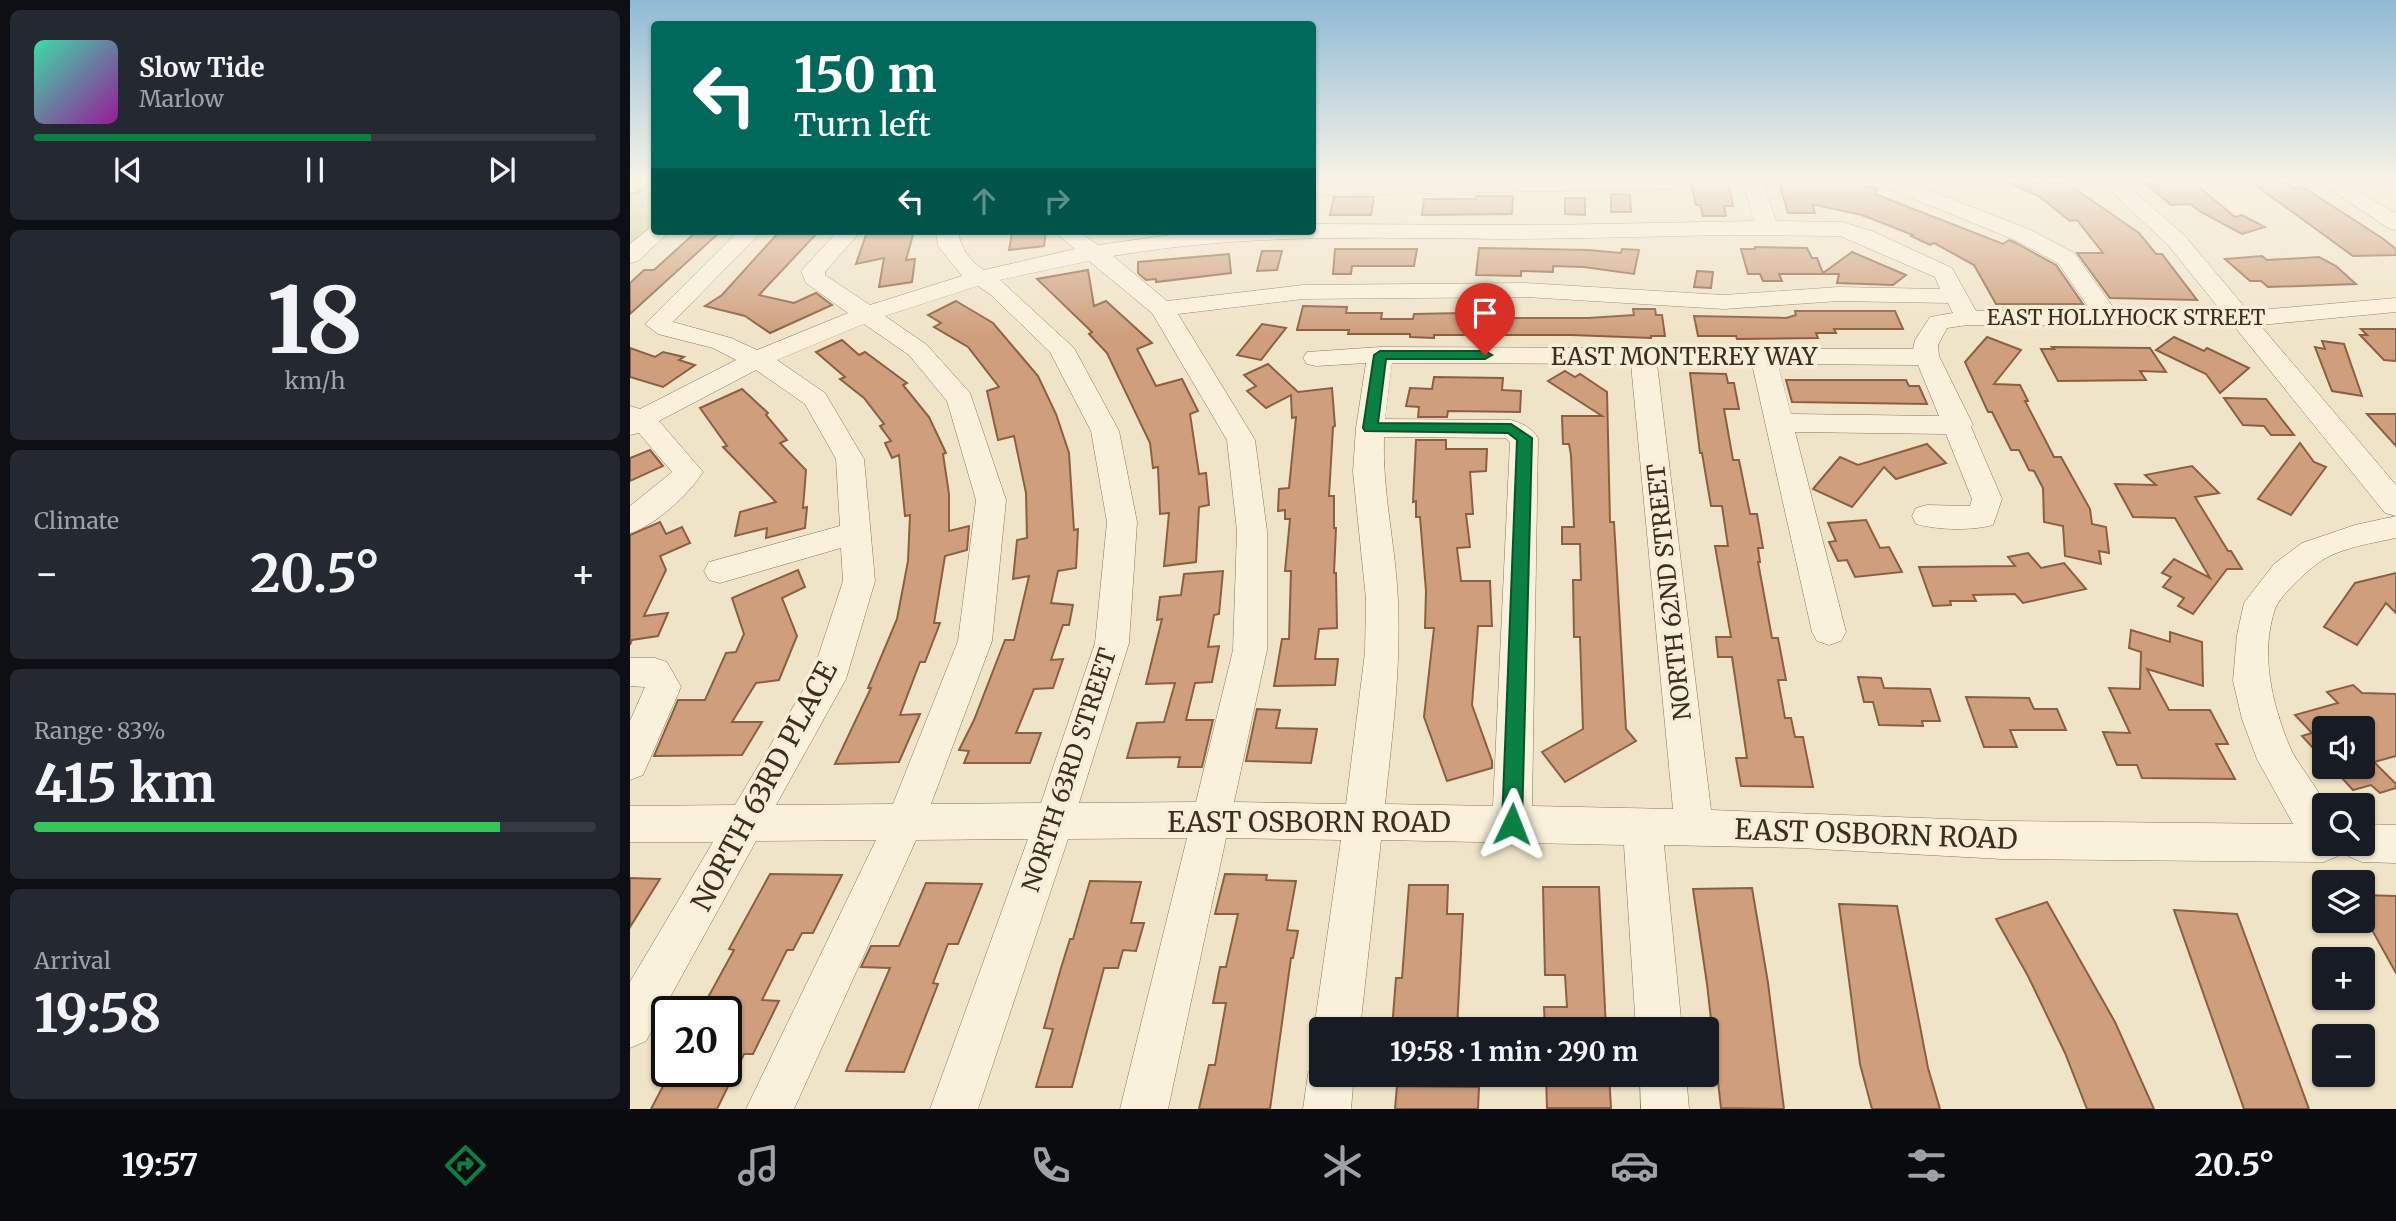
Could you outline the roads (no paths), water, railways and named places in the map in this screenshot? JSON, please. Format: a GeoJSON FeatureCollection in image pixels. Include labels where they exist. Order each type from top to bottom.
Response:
{"type":"FeatureCollection","features":[{"type":"Feature","properties":{"kind":"street"},"geometry":{"type":"LineString","coordinates":[[630,243],[645,231]]}},
{"type":"Feature","properties":{"kind":"street","name":"EAST HOLLYHOCK STREET"},"geometry":{"type":"LineString","coordinates":[[1316,232],[1602,231]]}},
{"type":"Feature","properties":{"kind":"street","name":"EAST HOLLYHOCK STREET"},"geometry":{"type":"LineString","coordinates":[[1848,231],[1935,267],[1944,273],[1962,307],[2109,319],[2244,319],[2396,304]]}},
{"type":"Feature","properties":{"kind":"street"},"geometry":{"type":"LineString","coordinates":[[2012,231],[2066,258],[2109,319]]}},
{"type":"Feature","properties":{"kind":"street"},"geometry":{"type":"LineString","coordinates":[[2165,231],[2244,319],[2396,505]]}},
{"type":"Feature","properties":{"kind":"street"},"geometry":{"type":"LineString","coordinates":[[630,256],[654,235]]}},
{"type":"Feature","properties":{"kind":"street","name":"NORTH 63RD PLACE"},"geometry":{"type":"LineString","coordinates":[[630,1026],[828,679],[859,581],[850,459],[815,399],[775,369],[722,343],[657,324],[747,235]]}},
{"type":"Feature","properties":{"kind":"street"},"geometry":{"type":"LineString","coordinates":[[770,1109],[905,822],[975,641],[991,500],[960,399],[918,349],[814,278],[813,271],[846,235]]}},
{"type":"Feature","properties":{"kind":"street","name":"NORTH 63RD STREET"},"geometry":{"type":"LineString","coordinates":[[948,235],[949,246],[955,256],[999,290],[1061,348],[1105,431],[1122,522],[1112,643],[1055,821],[954,1109]]}},
{"type":"Feature","properties":{"kind":"street"},"geometry":{"type":"LineString","coordinates":[[1070,235],[1162,309],[1241,440],[1252,531],[1250,650],[1213,821],[1144,1109]]}},
{"type":"Feature","properties":{"kind":"street","name":"EAST HOLLYHOCK STREET"},"geometry":{"type":"LineString","coordinates":[[634,420],[758,361],[867,314],[981,278],[1093,252],[1218,235]]}},
{"type":"Feature","properties":{"kind":"street"},"geometry":{"type":"LineString","coordinates":[[1162,309],[1303,292],[1526,290],[1724,302],[1839,294],[1962,307]]}},
{"type":"Feature","properties":{"kind":"street"},"geometry":{"type":"LineString","coordinates":[[1927,516],[1982,517],[1987,499],[1959,425],[1925,356],[1924,345],[1939,322],[1962,307]]}},
{"type":"Feature","properties":{"kind":"street"},"geometry":{"type":"LineString","coordinates":[[1339,1017],[1364,822],[1382,652],[1382,599],[1368,472],[1370,428],[1380,355]]}},
{"type":"Feature","properties":{"kind":"street","name":"EAST MONTEREY WAY"},"geometry":{"type":"LineString","coordinates":[[1316,358],[1380,355],[1925,356]]}},
{"type":"Feature","properties":{"kind":"street","name":"NORTH 62ND STREET"},"geometry":{"type":"LineString","coordinates":[[1643,356],[1694,828]]}},
{"type":"Feature","properties":{"kind":"street"},"geometry":{"type":"LineString","coordinates":[[1763,356],[1829,632]]}},
{"type":"Feature","properties":{"kind":"street"},"geometry":{"type":"LineString","coordinates":[[630,522],[679,484],[688,472],[634,420]]}},
{"type":"Feature","properties":{"kind":"street"},"geometry":{"type":"LineString","coordinates":[[1779,423],[1959,425]]}},
{"type":"Feature","properties":{"kind":"street"},"geometry":{"type":"LineString","coordinates":[[1370,428],[1511,429],[1524,438],[1512,824]]}},
{"type":"Feature","properties":{"kind":"street"},"geometry":{"type":"LineString","coordinates":[[2312,821],[2276,759],[2260,719],[2251,681],[2254,635],[2260,603],[2285,573],[2313,551],[2355,536],[2396,527]]}},
{"type":"Feature","properties":{"kind":"street"},"geometry":{"type":"LineString","coordinates":[[720,571],[855,533]]}},
{"type":"Feature","properties":{"kind":"street"},"geometry":{"type":"LineString","coordinates":[[630,672],[656,672],[663,687],[630,763]]}},
{"type":"Feature","properties":{"kind":"street","name":"EAST OSBORN ROAD"},"geometry":{"type":"LineString","coordinates":[[630,824],[1364,822],[1694,828],[2001,840],[2312,842]]}},
{"type":"Feature","properties":{"kind":"street"},"geometry":{"type":"LineString","coordinates":[[1643,827],[1658,1017]]}},
{"type":"Feature","properties":{"kind":"street"},"geometry":{"type":"LineString","coordinates":[[2375,843],[2396,844]]}},
{"type":"Feature","properties":{"kind":"street"},"geometry":{"type":"LineString","coordinates":[[1327,1109],[1330,1087]]}},
{"type":"Feature","properties":{"kind":"street"},"geometry":{"type":"LineString","coordinates":[[1663,1087],[1665,1109]]}}]}
